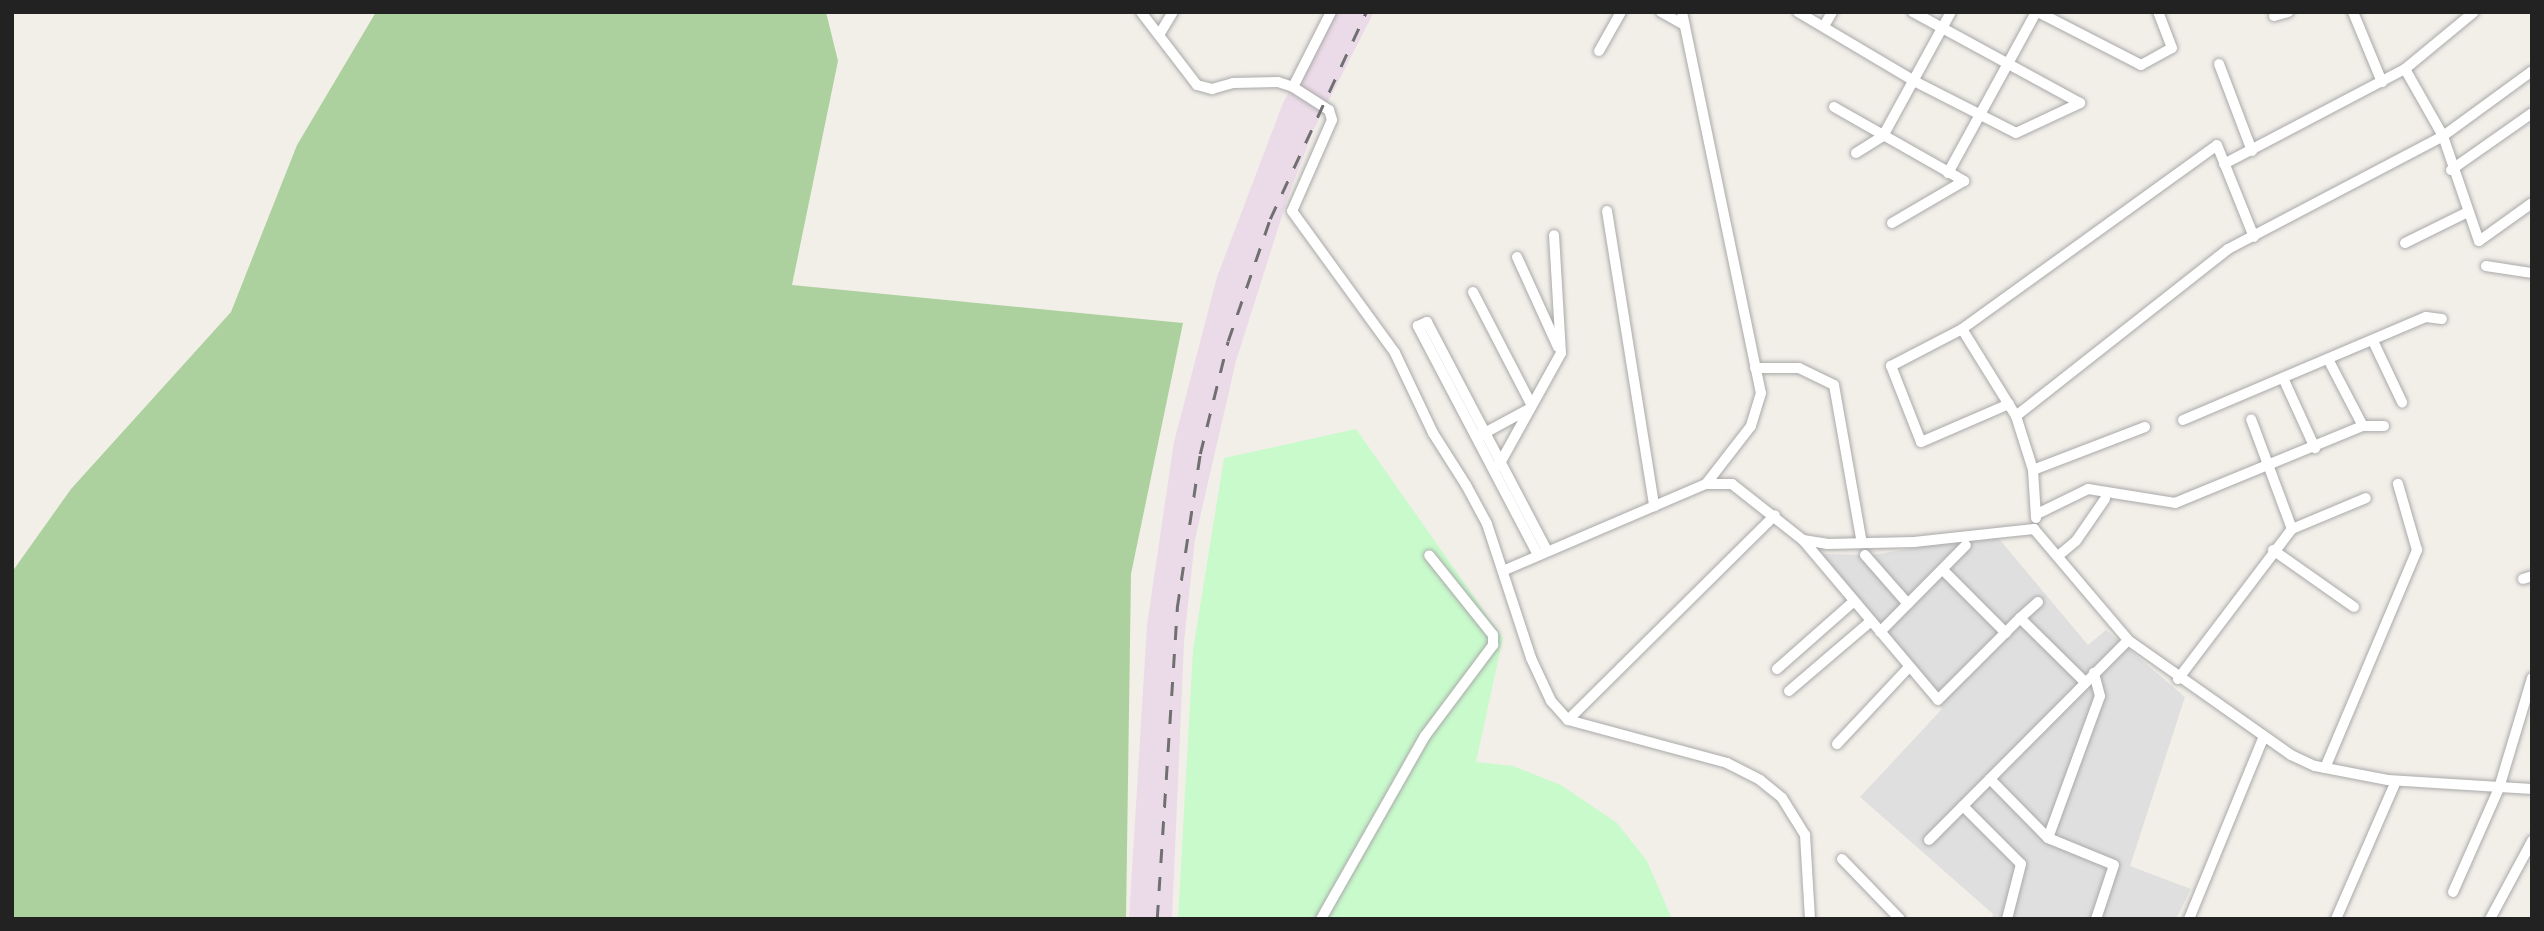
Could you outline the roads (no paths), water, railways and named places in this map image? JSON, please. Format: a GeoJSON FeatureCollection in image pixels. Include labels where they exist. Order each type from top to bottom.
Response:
{"type":"FeatureCollection","features":[{"type":"Feature","properties":{"kind":"street"},"geometry":{"type":"LineString","coordinates":[[1141,12],[1198,85],[1212,89],[1233,83],[1278,82],[1293,87],[1329,110],[1332,120],[1292,211],[1395,353],[1433,433],[1487,524],[1531,658],[1551,701],[1568,720],[1727,763],[1760,780],[1782,798],[1805,835],[1810,919]]}},
{"type":"Feature","properties":{"kind":"street"},"geometry":{"type":"LineString","coordinates":[[1159,35],[1173,12]]}},
{"type":"Feature","properties":{"kind":"street"},"geometry":{"type":"LineString","coordinates":[[1293,87],[1331,12]]}},
{"type":"Feature","properties":{"kind":"street"},"geometry":{"type":"LineString","coordinates":[[1600,51],[1621,12]]}},
{"type":"Feature","properties":{"kind":"street"},"geometry":{"type":"LineString","coordinates":[[1661,12],[1682,18],[1755,368],[1759,409],[1706,484]]}},
{"type":"Feature","properties":{"kind":"street"},"geometry":{"type":"LineString","coordinates":[[1798,12],[1914,81],[2017,133],[2080,103],[1913,12]]}},
{"type":"Feature","properties":{"kind":"street"},"geometry":{"type":"LineString","coordinates":[[1824,26],[1832,12]]}},
{"type":"Feature","properties":{"kind":"street"},"geometry":{"type":"LineString","coordinates":[[1856,153],[1883,136],[1951,12]]}},
{"type":"Feature","properties":{"kind":"street"},"geometry":{"type":"LineString","coordinates":[[1948,173],[2037,12],[2141,65],[2172,48],[2158,12]]}},
{"type":"Feature","properties":{"kind":"street"},"geometry":{"type":"LineString","coordinates":[[2274,16],[2288,12]]}},
{"type":"Feature","properties":{"kind":"street"},"geometry":{"type":"LineString","coordinates":[[2353,12],[2382,82]]}},
{"type":"Feature","properties":{"kind":"street"},"geometry":{"type":"LineString","coordinates":[[2224,164],[2405,69],[2474,12]]}},
{"type":"Feature","properties":{"kind":"street"},"geometry":{"type":"LineString","coordinates":[[2219,64],[2252,151]]}},
{"type":"Feature","properties":{"kind":"street"},"geometry":{"type":"LineString","coordinates":[[2405,69],[2443,136],[2451,170],[2479,241],[2532,203]]}},
{"type":"Feature","properties":{"kind":"street"},"geometry":{"type":"LineString","coordinates":[[2016,416],[2228,249],[2443,136],[2532,71]]}},
{"type":"Feature","properties":{"kind":"street"},"geometry":{"type":"LineString","coordinates":[[1834,107],[1964,181],[1892,223]]}},
{"type":"Feature","properties":{"kind":"street"},"geometry":{"type":"LineString","coordinates":[[2451,170],[2532,113]]}},
{"type":"Feature","properties":{"kind":"street"},"geometry":{"type":"LineString","coordinates":[[2009,404],[1927,441],[1918,440],[1891,366],[1962,329],[2217,145],[2253,237]]}},
{"type":"Feature","properties":{"kind":"street"},"geometry":{"type":"LineString","coordinates":[[1607,211],[1654,506]]}},
{"type":"Feature","properties":{"kind":"street"},"geometry":{"type":"LineString","coordinates":[[2405,243],[2468,212]]}},
{"type":"Feature","properties":{"kind":"street"},"geometry":{"type":"LineString","coordinates":[[1497,466],[1561,353],[1554,235]]}},
{"type":"Feature","properties":{"kind":"street"},"geometry":{"type":"LineString","coordinates":[[1517,257],[1561,353]]}},
{"type":"Feature","properties":{"kind":"street"},"geometry":{"type":"LineString","coordinates":[[2486,266],[2532,273]]}},
{"type":"Feature","properties":{"kind":"street"},"geometry":{"type":"LineString","coordinates":[[1473,292],[1530,406]]}},
{"type":"Feature","properties":{"kind":"street"},"geometry":{"type":"LineString","coordinates":[[2183,420],[2329,361],[2426,317],[2442,319]]}},
{"type":"Feature","properties":{"kind":"street"},"geometry":{"type":"LineString","coordinates":[[1962,329],[2016,416],[2033,470],[2037,514],[2034,529]]}},
{"type":"Feature","properties":{"kind":"street"},"geometry":{"type":"LineString","coordinates":[[2373,341],[2402,402]]}},
{"type":"Feature","properties":{"kind":"street"},"geometry":{"type":"LineString","coordinates":[[2329,361],[2363,426]]}},
{"type":"Feature","properties":{"kind":"street"},"geometry":{"type":"LineString","coordinates":[[1755,368],[1799,368],[1834,385],[1840,400],[1863,549],[1908,604]]}},
{"type":"Feature","properties":{"kind":"street"},"geometry":{"type":"LineString","coordinates":[[1449,373],[1543,553]]}},
{"type":"Feature","properties":{"kind":"street"},"geometry":{"type":"LineString","coordinates":[[2284,380],[2315,448]]}},
{"type":"Feature","properties":{"kind":"street"},"geometry":{"type":"LineString","coordinates":[[1481,435],[1530,406]]}},
{"type":"Feature","properties":{"kind":"street"},"geometry":{"type":"LineString","coordinates":[[2251,419],[2271,466],[2292,529]]}},
{"type":"Feature","properties":{"kind":"street"},"geometry":{"type":"LineString","coordinates":[[2037,514],[2088,489],[2175,503],[2315,448],[2363,426],[2384,426]]}},
{"type":"Feature","properties":{"kind":"street"},"geometry":{"type":"LineString","coordinates":[[2033,470],[2145,427]]}},
{"type":"Feature","properties":{"kind":"street"},"geometry":{"type":"LineString","coordinates":[[1504,570],[1706,484],[1732,484],[1775,515],[1803,540],[1938,701],[2038,602]]}},
{"type":"Feature","properties":{"kind":"street"},"geometry":{"type":"LineString","coordinates":[[2325,768],[2417,550],[2398,484]]}},
{"type":"Feature","properties":{"kind":"street"},"geometry":{"type":"LineString","coordinates":[[2178,679],[2273,550],[2292,529],[2366,498]]}},
{"type":"Feature","properties":{"kind":"street"},"geometry":{"type":"LineString","coordinates":[[2058,556],[2076,541],[2105,499]]}},
{"type":"Feature","properties":{"kind":"street"},"geometry":{"type":"LineString","coordinates":[[1568,720],[1775,515]]}},
{"type":"Feature","properties":{"kind":"street"},"geometry":{"type":"LineString","coordinates":[[1803,540],[1863,549],[2034,529]]}},
{"type":"Feature","properties":{"kind":"street"},"geometry":{"type":"LineString","coordinates":[[2034,529],[2128,640],[2263,739],[2325,768],[2396,781],[2532,789]]}},
{"type":"Feature","properties":{"kind":"street"},"geometry":{"type":"LineString","coordinates":[[1880,632],[1966,545]]}},
{"type":"Feature","properties":{"kind":"street"},"geometry":{"type":"LineString","coordinates":[[2273,550],[2354,607]]}},
{"type":"Feature","properties":{"kind":"street"},"geometry":{"type":"LineString","coordinates":[[1321,919],[1425,736],[1493,645],[1493,635],[1429,555]]}},
{"type":"Feature","properties":{"kind":"street"},"geometry":{"type":"LineString","coordinates":[[1943,569],[2007,633]]}},
{"type":"Feature","properties":{"kind":"street"},"geometry":{"type":"LineString","coordinates":[[1777,669],[1853,602]]}},
{"type":"Feature","properties":{"kind":"street"},"geometry":{"type":"LineString","coordinates":[[2021,618],[2085,682]]}},
{"type":"Feature","properties":{"kind":"street"},"geometry":{"type":"LineString","coordinates":[[1789,691],[1871,621]]}},
{"type":"Feature","properties":{"kind":"street"},"geometry":{"type":"LineString","coordinates":[[1929,840],[2128,640]]}},
{"type":"Feature","properties":{"kind":"street"},"geometry":{"type":"LineString","coordinates":[[1837,744],[1909,667]]}},
{"type":"Feature","properties":{"kind":"street"},"geometry":{"type":"LineString","coordinates":[[2048,838],[2100,696],[2094,673]]}},
{"type":"Feature","properties":{"kind":"street"},"geometry":{"type":"LineString","coordinates":[[2453,892],[2499,789],[2532,678]]}},
{"type":"Feature","properties":{"kind":"street"},"geometry":{"type":"LineString","coordinates":[[2189,919],[2263,739]]}},
{"type":"Feature","properties":{"kind":"street"},"geometry":{"type":"LineString","coordinates":[[1990,779],[2048,838],[2114,865],[2096,919]]}},
{"type":"Feature","properties":{"kind":"street"},"geometry":{"type":"LineString","coordinates":[[2336,919],[2396,781]]}},
{"type":"Feature","properties":{"kind":"street"},"geometry":{"type":"LineString","coordinates":[[1963,806],[2021,864],[2007,919]]}},
{"type":"Feature","properties":{"kind":"street"},"geometry":{"type":"LineString","coordinates":[[2490,919],[2532,841]]}},
{"type":"Feature","properties":{"kind":"street"},"geometry":{"type":"LineString","coordinates":[[1842,859],[1900,919]]}},
{"type":"Feature","properties":{"kind":"railway"},"geometry":{"type":"LineString","coordinates":[[1157,919],[1177,608],[1200,454],[1228,341],[1270,219],[1366,12]]}}]}
